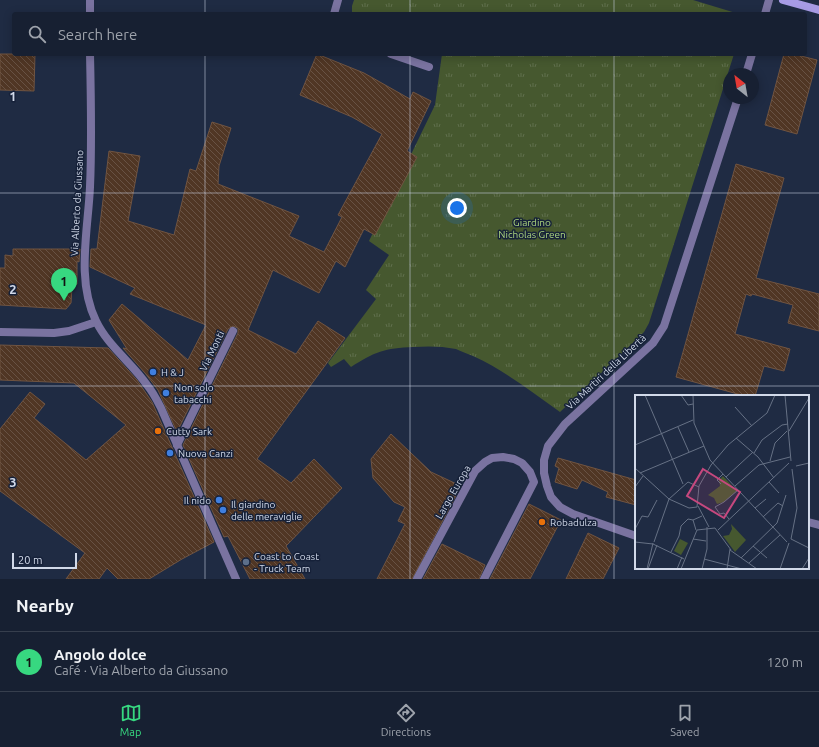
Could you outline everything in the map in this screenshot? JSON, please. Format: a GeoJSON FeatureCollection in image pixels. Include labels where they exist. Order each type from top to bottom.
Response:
{"type":"FeatureCollection","features":[{"type":"Feature","properties":{"kind":"street"},"geometry":{"type":"LineString","coordinates":[[90,0],[90,12]]}},
{"type":"Feature","properties":{"kind":"street"},"geometry":{"type":"LineString","coordinates":[[335,12],[338,0]]}},
{"type":"Feature","properties":{"kind":"street"},"geometry":{"type":"LineString","coordinates":[[766,12],[769,0]]}},
{"type":"Feature","properties":{"kind":"street"},"geometry":{"type":"LineString","coordinates":[[783,0],[819,10]]}},
{"type":"Feature","properties":{"kind":"street","name":"Via Alberto da Giussano"},"geometry":{"type":"LineString","coordinates":[[90,56],[90,187],[85,260],[85,283],[89,302],[96,322],[102,332],[147,384],[161,408],[236,579]]}},
{"type":"Feature","properties":{"kind":"street"},"geometry":{"type":"LineString","coordinates":[[397,56],[429,67]]}},
{"type":"Feature","properties":{"kind":"street"},"geometry":{"type":"LineString","coordinates":[[748,68],[751,56]]}},
{"type":"Feature","properties":{"kind":"street","name":"Via Martiri della Libertà"},"geometry":{"type":"LineString","coordinates":[[635,536],[573,514],[560,507],[551,497],[547,486],[544,473],[544,460],[548,446],[565,424],[653,343],[664,326],[736,104]]}},
{"type":"Feature","properties":{"kind":"street"},"geometry":{"type":"LineString","coordinates":[[0,332],[54,333],[69,331],[96,322]]}},
{"type":"Feature","properties":{"kind":"street","name":"Via Monti"},"geometry":{"type":"LineString","coordinates":[[177,445],[233,331]]}},
{"type":"Feature","properties":{"kind":"street","name":"Largo Europa"},"geometry":{"type":"LineString","coordinates":[[417,579],[475,471],[492,458],[503,457],[514,459],[522,463],[530,472],[534,482],[484,579]]}},
{"type":"Feature","properties":{"kind":"street"},"geometry":{"type":"LineString","coordinates":[[809,522],[819,525]]}},
{"type":"Feature","properties":{"kind":"green space"},"geometry":{"type":"Polygon","coordinates":[[[354,0],[693,0],[732,12],[352,12],[354,0]]]}},
{"type":"Feature","properties":{"kind":"green space","name":"Giardino Nicholas Green"},"geometry":{"type":"Polygon","coordinates":[[[442,56],[733,56],[730,68],[723,68],[723,89],[649,323],[644,332],[636,340],[560,412],[496,368],[456,349],[429,346],[395,348],[373,354],[351,367],[344,359],[331,367],[328,363],[376,299],[366,290],[389,255],[369,241],[435,105],[442,56]]]}},
{"type":"Feature","properties":{"kind":"building"},"geometry":{"type":"Polygon","coordinates":[[[0,54],[12,54],[12,56],[35,56],[34,91],[0,90],[0,54]]]}},
{"type":"Feature","properties":{"kind":"building"},"geometry":{"type":"Polygon","coordinates":[[[316,56],[322,56],[364,73],[410,99],[413,92],[431,101],[407,151],[417,157],[375,235],[364,229],[345,267],[336,261],[319,293],[273,270],[248,330],[296,354],[318,321],[345,338],[257,459],[291,483],[314,459],[342,488],[286,546],[305,579],[250,579],[228,536],[224,537],[183,445],[238,333],[238,328],[233,326],[228,329],[177,432],[158,390],[123,348],[127,349],[109,320],[122,304],[188,360],[206,325],[130,294],[135,288],[90,267],[91,249],[97,249],[109,151],[140,156],[128,221],[174,235],[190,169],[196,171],[212,122],[231,128],[219,166],[218,184],[299,216],[289,236],[324,252],[342,217],[338,215],[382,134],[352,117],[300,95],[316,56]]]}},
{"type":"Feature","properties":{"kind":"building"},"geometry":{"type":"Polygon","coordinates":[[[783,56],[801,56],[817,60],[797,134],[765,125],[783,56]]]}},
{"type":"Feature","properties":{"kind":"building"},"geometry":{"type":"Polygon","coordinates":[[[736,164],[784,178],[756,278],[819,294],[819,331],[788,323],[793,305],[752,294],[751,296],[746,294],[735,334],[790,349],[784,371],[764,366],[755,395],[741,395],[676,377],[736,164]]]}},
{"type":"Feature","properties":{"kind":"building"},"geometry":{"type":"Polygon","coordinates":[[[13,249],[80,249],[79,262],[77,261],[77,284],[72,287],[71,303],[66,309],[0,305],[0,268],[5,268],[5,255],[13,256],[13,249]]]}},
{"type":"Feature","properties":{"kind":"building"},"geometry":{"type":"Polygon","coordinates":[[[0,345],[108,348],[137,380],[152,402],[214,542],[149,579],[118,579],[107,568],[99,579],[66,579],[85,553],[0,491],[0,429],[30,392],[45,404],[34,418],[86,460],[126,425],[74,383],[0,380],[0,345]]]}},
{"type":"Feature","properties":{"kind":"building"},"geometry":{"type":"Polygon","coordinates":[[[391,434],[431,472],[461,486],[412,579],[377,579],[405,524],[398,521],[405,507],[394,502],[373,478],[371,459],[391,434]]]}},
{"type":"Feature","properties":{"kind":"building"},"geometry":{"type":"Polygon","coordinates":[[[558,458],[635,480],[635,505],[606,497],[608,492],[582,480],[577,489],[555,482],[559,468],[555,466],[558,458]]]}},
{"type":"Feature","properties":{"kind":"building"},"geometry":{"type":"Polygon","coordinates":[[[529,504],[561,520],[530,579],[490,579],[529,504]]]}},
{"type":"Feature","properties":{"kind":"building"},"geometry":{"type":"Polygon","coordinates":[[[588,533],[619,548],[603,579],[566,579],[588,533]]]}},
{"type":"Feature","properties":{"kind":"building"},"geometry":{"type":"Polygon","coordinates":[[[442,544],[485,565],[479,579],[423,579],[442,544]]]}},
{"type":"Feature","properties":{"kind":"place","name":"Angolo dolce"},"geometry":{"type":"Point","coordinates":[64,301]}},
{"type":"Feature","properties":{"kind":"place","name":"H & J"},"geometry":{"type":"Point","coordinates":[153,372]}},
{"type":"Feature","properties":{"kind":"place","name":"Non solo tabacchi"},"geometry":{"type":"Point","coordinates":[166,393]}},
{"type":"Feature","properties":{"kind":"place","name":"Cutty Sark"},"geometry":{"type":"Point","coordinates":[158,431]}},
{"type":"Feature","properties":{"kind":"place","name":"Nuova Canzi"},"geometry":{"type":"Point","coordinates":[170,453]}},
{"type":"Feature","properties":{"kind":"place","name":"Il nido"},"geometry":{"type":"Point","coordinates":[219,500]}},
{"type":"Feature","properties":{"kind":"place","name":"Il giardino delle meraviglie"},"geometry":{"type":"Point","coordinates":[223,510]}},
{"type":"Feature","properties":{"kind":"place","name":"Robadulza"},"geometry":{"type":"Point","coordinates":[542,522]}},
{"type":"Feature","properties":{"kind":"place","name":"Coast to Coast - Truck Team"},"geometry":{"type":"Point","coordinates":[246,562]}}]}
